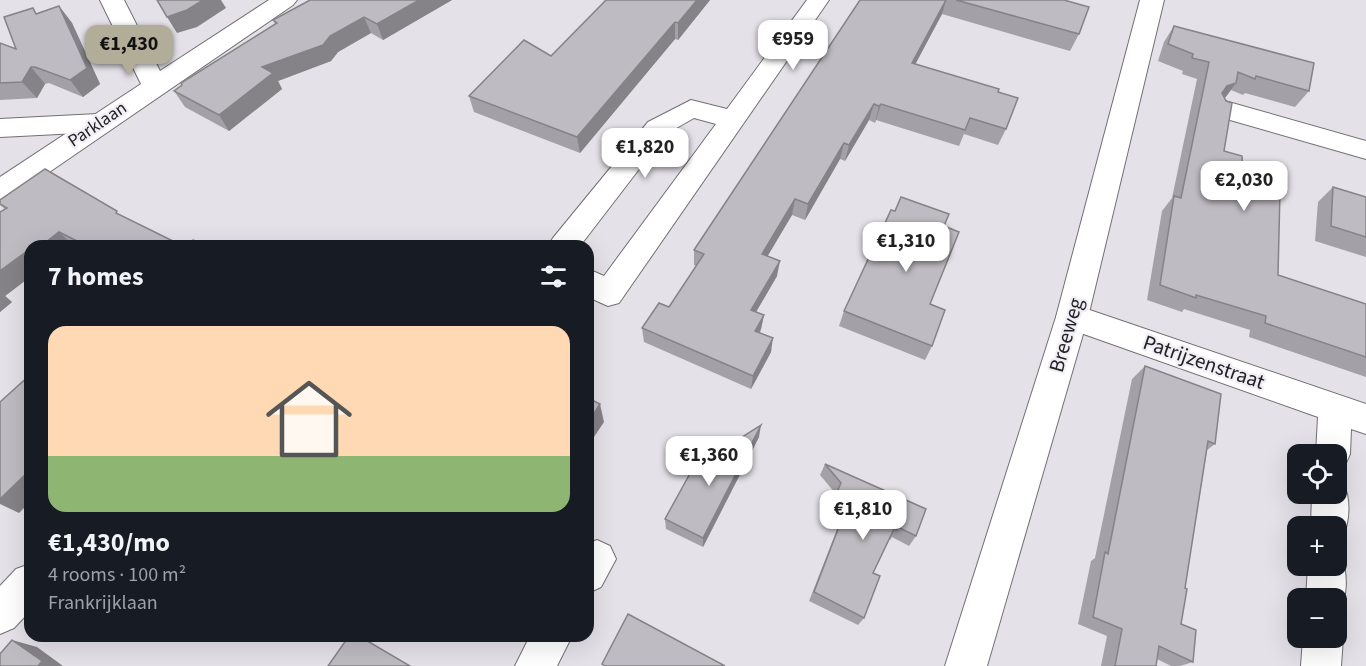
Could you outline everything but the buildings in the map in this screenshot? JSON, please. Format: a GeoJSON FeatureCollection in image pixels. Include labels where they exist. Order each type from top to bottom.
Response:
{"type":"FeatureCollection","features":[{"type":"Feature","properties":{"kind":"street"},"geometry":{"type":"LineString","coordinates":[[112,0],[155,86]]}},
{"type":"Feature","properties":{"kind":"street","name":"Parklaan"},"geometry":{"type":"LineString","coordinates":[[0,191],[98,123],[285,0]]}},
{"type":"Feature","properties":{"kind":"street"},"geometry":{"type":"LineString","coordinates":[[594,285],[608,294],[818,0]]}},
{"type":"Feature","properties":{"kind":"street","name":"Breeweg"},"geometry":{"type":"LineString","coordinates":[[966,666],[1072,316],[1152,0]]}},
{"type":"Feature","properties":{"kind":"street"},"geometry":{"type":"LineString","coordinates":[[568,240],[657,128],[691,108],[733,119]]}},
{"type":"Feature","properties":{"kind":"street"},"geometry":{"type":"LineString","coordinates":[[1225,110],[1366,150]]}},
{"type":"Feature","properties":{"kind":"street"},"geometry":{"type":"LineString","coordinates":[[0,128],[98,123]]}},
{"type":"Feature","properties":{"kind":"street","name":"Patrijzenstraat"},"geometry":{"type":"LineString","coordinates":[[1072,316],[1351,414],[1337,444]]}},
{"type":"Feature","properties":{"kind":"street"},"geometry":{"type":"LineString","coordinates":[[0,614],[24,589]]}},
{"type":"Feature","properties":{"kind":"street"},"geometry":{"type":"LineString","coordinates":[[535,666],[549,642]]}},
{"type":"Feature","properties":{"kind":"street"},"geometry":{"type":"LineString","coordinates":[[1321,666],[1322,648]]}}]}
